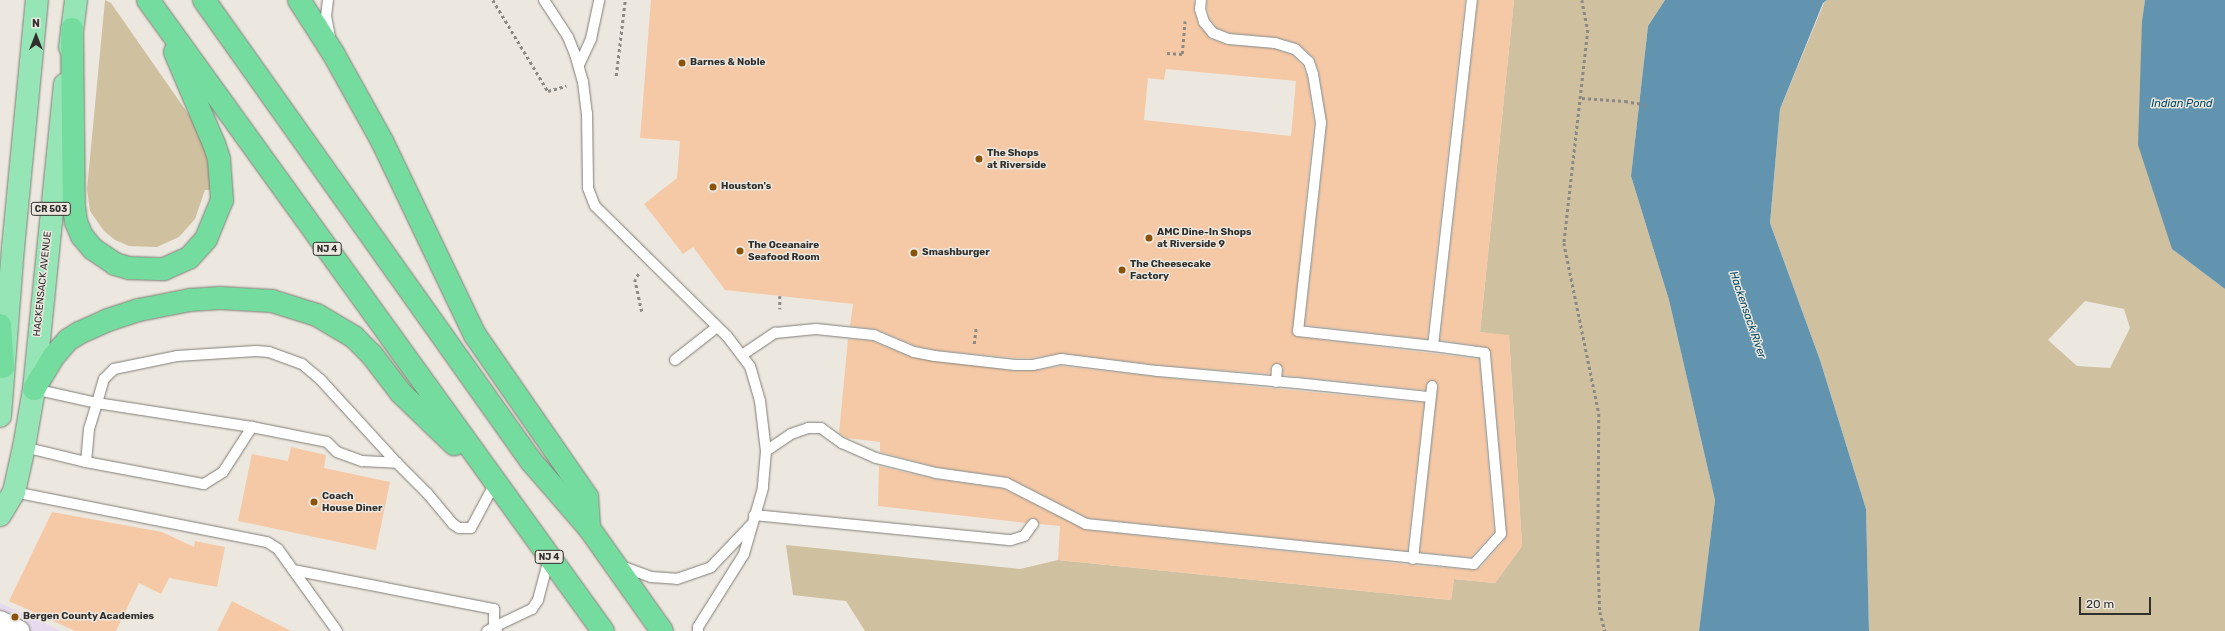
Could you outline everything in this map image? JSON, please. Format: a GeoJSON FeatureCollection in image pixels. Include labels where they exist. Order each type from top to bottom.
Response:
{"type":"FeatureCollection","features":[{"type":"Feature","properties":{"kind":"highway"},"geometry":{"type":"LineString","coordinates":[[204,0],[531,461],[589,528],[662,631]]}},
{"type":"Feature","properties":{"kind":"highway"},"geometry":{"type":"LineString","coordinates":[[299,0],[333,53],[382,141],[475,335],[586,497],[589,528]]}},
{"type":"Feature","properties":{"kind":"highway"},"geometry":{"type":"LineString","coordinates":[[72,29],[76,222],[82,236],[93,249],[115,264],[140,270],[164,269],[177,265],[199,249],[212,228],[222,200],[219,159],[214,144],[154,8]]}},
{"type":"Feature","properties":{"kind":"highway","name":"NJ 4"},"geometry":{"type":"LineString","coordinates":[[154,8],[495,484],[603,631]]}},
{"type":"Feature","properties":{"kind":"highway"},"geometry":{"type":"LineString","coordinates":[[34,389],[54,356],[68,340],[79,333],[108,320],[139,310],[190,300],[220,298],[272,301],[317,315],[354,337],[372,355],[401,393],[495,484]]}},
{"type":"Feature","properties":{"kind":"highway"},"geometry":{"type":"LineString","coordinates":[[0,325],[2,377]]}},
{"type":"Feature","properties":{"kind":"main road","name":"CR 503"},"geometry":{"type":"LineString","coordinates":[[0,416],[2,377],[37,0]]}},
{"type":"Feature","properties":{"kind":"main road","name":"HACKENSACK AVENUE"},"geometry":{"type":"LineString","coordinates":[[0,515],[14,492],[24,447],[34,389],[76,0]]}},
{"type":"Feature","properties":{"kind":"street"},"geometry":{"type":"LineString","coordinates":[[0,621],[20,631]]}},
{"type":"Feature","properties":{"kind":"lane"},"geometry":{"type":"LineString","coordinates":[[328,0],[326,16],[333,53]]}},
{"type":"Feature","properties":{"kind":"lane"},"geometry":{"type":"LineString","coordinates":[[544,0],[568,37],[579,65],[588,113],[588,188],[595,206],[718,326],[750,366],[760,401],[766,451],[763,488],[744,554],[698,631]]}},
{"type":"Feature","properties":{"kind":"lane"},"geometry":{"type":"LineString","coordinates":[[579,65],[591,39],[599,0]]}},
{"type":"Feature","properties":{"kind":"lane"},"geometry":{"type":"LineString","coordinates":[[1433,346],[1472,0]]}},
{"type":"Feature","properties":{"kind":"lane"},"geometry":{"type":"LineString","coordinates":[[766,451],[791,434],[808,428],[821,428],[842,443],[876,458],[936,473],[1006,484],[1086,524],[1413,559],[1474,564],[1501,534],[1485,353],[1298,331],[1321,123],[1313,74],[1309,62],[1295,49],[1275,43],[1229,39],[1213,33],[1204,22],[1200,5]]}},
{"type":"Feature","properties":{"kind":"lane"},"geometry":{"type":"LineString","coordinates":[[676,360],[718,326]]}},
{"type":"Feature","properties":{"kind":"lane"},"geometry":{"type":"LineString","coordinates":[[742,355],[775,333],[816,329],[874,335],[914,352],[1015,366],[1033,365],[1061,359],[1158,372],[1430,397]]}},
{"type":"Feature","properties":{"kind":"lane"},"geometry":{"type":"LineString","coordinates":[[86,462],[89,429],[104,379],[114,370],[177,356],[256,351],[269,352],[302,364],[320,379],[459,528],[471,528],[495,484]]}},
{"type":"Feature","properties":{"kind":"lane"},"geometry":{"type":"LineString","coordinates":[[1276,382],[1277,370]]}},
{"type":"Feature","properties":{"kind":"lane"},"geometry":{"type":"LineString","coordinates":[[1413,559],[1432,386]]}},
{"type":"Feature","properties":{"kind":"lane"},"geometry":{"type":"LineString","coordinates":[[34,389],[97,403],[252,427],[327,442],[337,452],[362,461],[397,463]]}},
{"type":"Feature","properties":{"kind":"lane"},"geometry":{"type":"LineString","coordinates":[[24,447],[86,462],[204,484],[223,472],[252,427]]}},
{"type":"Feature","properties":{"kind":"lane"},"geometry":{"type":"LineString","coordinates":[[14,492],[267,542],[278,549],[337,631]]}},
{"type":"Feature","properties":{"kind":"lane"},"geometry":{"type":"LineString","coordinates":[[753,519],[1011,540],[1024,536],[1033,524]]}},
{"type":"Feature","properties":{"kind":"lane"},"geometry":{"type":"LineString","coordinates":[[613,563],[651,577],[677,579],[711,567],[753,519]]}},
{"type":"Feature","properties":{"kind":"lane"},"geometry":{"type":"LineString","coordinates":[[293,570],[494,609],[493,630],[532,610],[538,600],[549,556]]}},
{"type":"Feature","properties":{"kind":"path"},"geometry":{"type":"LineString","coordinates":[[493,0],[548,90],[583,82]]}},
{"type":"Feature","properties":{"kind":"path"},"geometry":{"type":"LineString","coordinates":[[616,76],[625,0]]}},
{"type":"Feature","properties":{"kind":"path"},"geometry":{"type":"LineString","coordinates":[[1582,0],[1588,30],[1582,98],[1564,243],[1599,414],[1598,568],[1600,612],[1605,631]]}},
{"type":"Feature","properties":{"kind":"path"},"geometry":{"type":"LineString","coordinates":[[1167,53],[1182,54],[1185,16],[1200,5]]}},
{"type":"Feature","properties":{"kind":"path"},"geometry":{"type":"LineString","coordinates":[[1582,98],[1625,101],[1648,105]]}},
{"type":"Feature","properties":{"kind":"path"},"geometry":{"type":"LineString","coordinates":[[780,296],[780,309]]}},
{"type":"Feature","properties":{"kind":"shaded area"},"geometry":{"type":"Polygon","coordinates":[[[105,0],[111,3],[189,115],[204,146],[209,166],[211,190],[205,190],[195,219],[179,237],[157,247],[129,246],[115,240],[104,231],[90,211],[87,189],[105,0]]]}},
{"type":"Feature","properties":{"kind":"shaded area"},"geometry":{"type":"Polygon","coordinates":[[[1514,0],[1665,0],[1648,26],[1631,176],[1669,300],[1715,500],[1699,631],[865,631],[846,601],[793,595],[786,545],[1020,569],[1058,560],[1451,600],[1454,579],[1495,583],[1522,546],[1509,336],[1480,332],[1514,0]]]}},
{"type":"Feature","properties":{"kind":"shaded area"},"geometry":{"type":"Polygon","coordinates":[[[1827,0],[2145,0],[2142,21],[2172,249],[2225,289],[2225,631],[1869,631],[1866,509],[1820,360],[1770,223],[1780,109],[1824,3],[1827,0]],[[2085,301],[2048,340],[2077,366],[2110,368],[2130,328],[2124,309],[2085,301]]]}},
{"type":"Feature","properties":{"kind":"shaded area","name":"Bergen County Academies"},"geometry":{"type":"Polygon","coordinates":[[[0,603],[61,631],[0,631],[0,603]]]}},
{"type":"Feature","properties":{"kind":"water","name":"Hackensack River"},"geometry":{"type":"Polygon","coordinates":[[[1665,0],[1827,0],[1823,3],[1780,109],[1770,223],[1820,360],[1866,509],[1869,631],[1699,631],[1715,500],[1669,300],[1631,176],[1648,26],[1665,0]]]}},
{"type":"Feature","properties":{"kind":"water","name":"Indian Pond"},"geometry":{"type":"Polygon","coordinates":[[[2145,0],[2225,0],[2225,289],[2172,249],[2138,145],[2142,21],[2145,0]]]}},
{"type":"Feature","properties":{"kind":"building","name":"The Shops at Riverside"},"geometry":{"type":"Polygon","coordinates":[[[651,0],[1194,0],[1194,11],[1198,24],[1210,39],[1228,45],[1274,49],[1292,55],[1303,66],[1307,76],[1314,123],[1292,333],[1297,337],[1479,359],[1494,532],[1471,557],[1420,552],[1438,387],[1438,383],[1433,380],[1427,382],[1425,390],[1283,375],[1283,367],[1278,363],[1271,366],[1270,374],[1159,365],[1062,353],[1032,358],[1015,358],[936,350],[916,346],[876,329],[850,326],[853,304],[725,290],[693,247],[683,254],[644,204],[677,178],[680,141],[640,138],[651,0]],[[1166,69],[1164,80],[1148,78],[1144,120],[1291,136],[1296,81],[1166,69]]]}},
{"type":"Feature","properties":{"kind":"building"},"geometry":{"type":"Polygon","coordinates":[[[1207,0],[1465,0],[1427,339],[1305,325],[1327,124],[1319,72],[1314,58],[1297,43],[1276,37],[1230,33],[1217,28],[1210,19],[1207,8],[1207,0]]]}},
{"type":"Feature","properties":{"kind":"building"},"geometry":{"type":"Polygon","coordinates":[[[1478,0],[1514,0],[1480,332],[1509,335],[1522,546],[1495,583],[1454,579],[1451,600],[1058,560],[1060,526],[1039,524],[1034,518],[1030,518],[1026,523],[878,506],[879,466],[934,479],[1004,489],[1085,530],[1413,565],[1473,570],[1479,569],[1506,538],[1507,534],[1491,352],[1486,347],[1440,340],[1478,0]]]}},
{"type":"Feature","properties":{"kind":"building"},"geometry":{"type":"Polygon","coordinates":[[[848,339],[872,341],[913,358],[1014,371],[1034,371],[1061,366],[1157,377],[1424,403],[1407,551],[1088,518],[1007,477],[937,467],[880,452],[880,442],[847,438],[839,433],[848,339]]]}},
{"type":"Feature","properties":{"kind":"building","name":"Coach House Diner"},"geometry":{"type":"Polygon","coordinates":[[[291,447],[326,455],[324,468],[390,482],[376,550],[238,521],[252,454],[288,461],[291,447]]]}},
{"type":"Feature","properties":{"kind":"building"},"geometry":{"type":"Polygon","coordinates":[[[52,512],[162,532],[194,547],[195,541],[225,547],[217,587],[169,578],[161,594],[139,583],[116,631],[75,631],[9,601],[52,512]]]}},
{"type":"Feature","properties":{"kind":"building"},"geometry":{"type":"Polygon","coordinates":[[[232,601],[291,631],[217,631],[232,601]]]}},
{"type":"Feature","properties":{"kind":"place","name":"Barnes & Noble"},"geometry":{"type":"Point","coordinates":[682,63]}},
{"type":"Feature","properties":{"kind":"place","name":"The Shops at Riverside"},"geometry":{"type":"Point","coordinates":[979,159]}},
{"type":"Feature","properties":{"kind":"place","name":"Houston's"},"geometry":{"type":"Point","coordinates":[713,187]}},
{"type":"Feature","properties":{"kind":"place","name":"AMC Dine-In Shops at Riverside 9"},"geometry":{"type":"Point","coordinates":[1149,238]}},
{"type":"Feature","properties":{"kind":"place","name":"The Oceanaire Seafood Room"},"geometry":{"type":"Point","coordinates":[740,251]}},
{"type":"Feature","properties":{"kind":"place","name":"Smashburger"},"geometry":{"type":"Point","coordinates":[914,253]}},
{"type":"Feature","properties":{"kind":"place","name":"The Cheesecake Factory"},"geometry":{"type":"Point","coordinates":[1122,270]}},
{"type":"Feature","properties":{"kind":"place","name":"Coach House Diner"},"geometry":{"type":"Point","coordinates":[314,502]}},
{"type":"Feature","properties":{"kind":"place","name":"Bergen County Academies"},"geometry":{"type":"Point","coordinates":[15,617]}}]}
